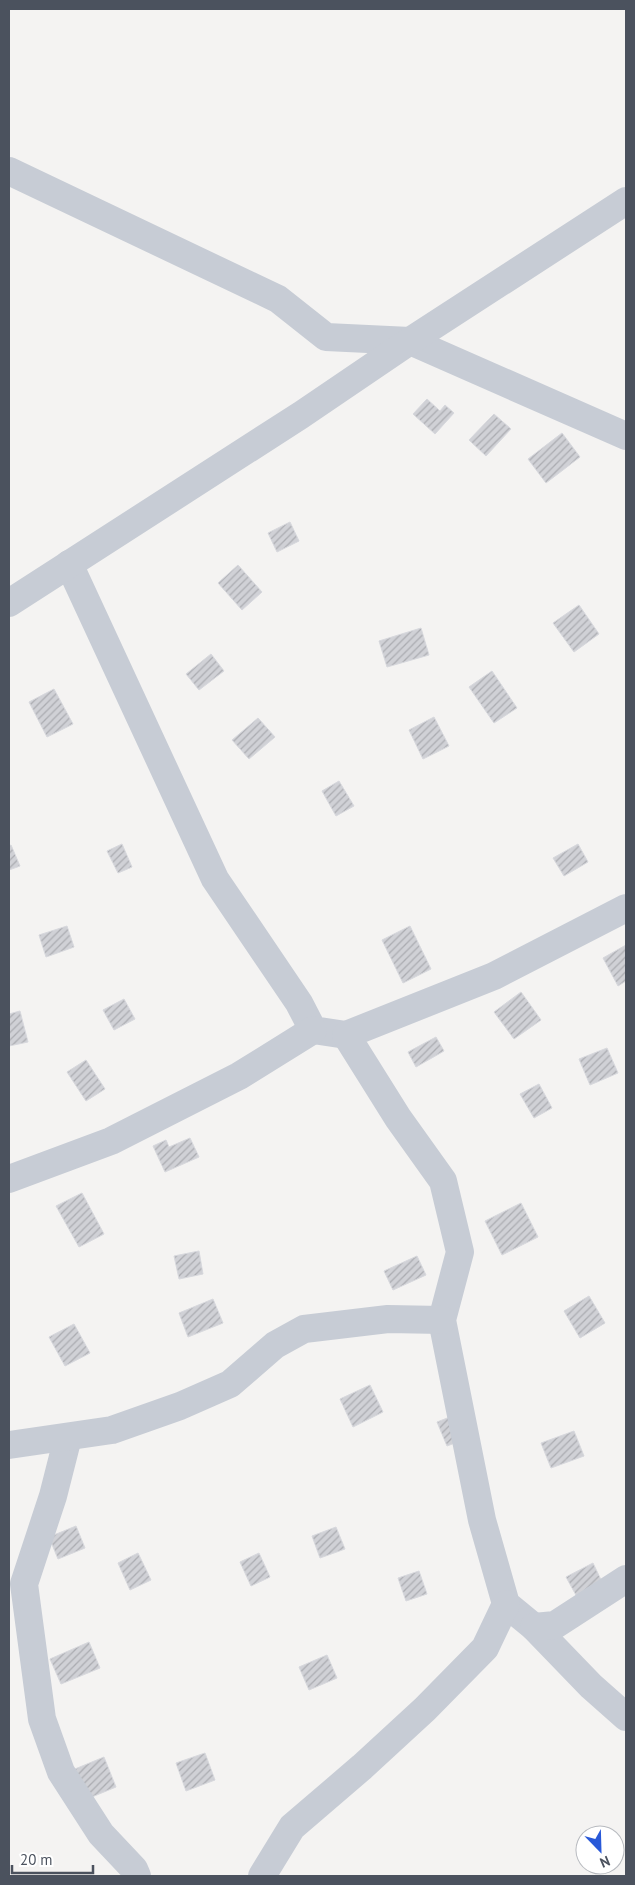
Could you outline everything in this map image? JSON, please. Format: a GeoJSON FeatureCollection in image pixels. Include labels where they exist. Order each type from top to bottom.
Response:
{"type":"FeatureCollection","features":[{"type":"Feature","properties":{"kind":"street"},"geometry":{"type":"LineString","coordinates":[[9,171],[278,299],[326,337],[410,341],[626,436]]}},
{"type":"Feature","properties":{"kind":"street"},"geometry":{"type":"LineString","coordinates":[[9,602],[301,415],[410,341],[626,201]]}},
{"type":"Feature","properties":{"kind":"street"},"geometry":{"type":"LineString","coordinates":[[69,564],[215,878],[299,1003],[314,1030]]}},
{"type":"Feature","properties":{"kind":"street"},"geometry":{"type":"LineString","coordinates":[[9,1179],[111,1141],[239,1076],[314,1030],[346,1035],[494,976],[626,908]]}},
{"type":"Feature","properties":{"kind":"street"},"geometry":{"type":"LineString","coordinates":[[346,1035],[398,1118],[443,1181],[460,1252],[442,1320],[482,1520],[506,1604],[534,1627],[591,1686],[626,1717]]}},
{"type":"Feature","properties":{"kind":"street"},"geometry":{"type":"LineString","coordinates":[[9,1445],[112,1430],[180,1406],[230,1384],[275,1345],[304,1329],[388,1319],[442,1320]]}},
{"type":"Feature","properties":{"kind":"street"},"geometry":{"type":"LineString","coordinates":[[68,1437],[54,1496],[24,1584],[42,1719],[61,1772],[101,1834],[134,1869],[137,1876]]}},
{"type":"Feature","properties":{"kind":"street"},"geometry":{"type":"LineString","coordinates":[[534,1627],[556,1625],[626,1579]]}},
{"type":"Feature","properties":{"kind":"street"},"geometry":{"type":"LineString","coordinates":[[262,1876],[292,1827],[362,1767],[425,1709],[485,1648],[506,1604]]}},
{"type":"Feature","properties":{"kind":"building"},"geometry":{"type":"Polygon","coordinates":[[[427,399],[440,411],[445,405],[454,413],[435,434],[413,414],[427,399]]]}},
{"type":"Feature","properties":{"kind":"building"},"geometry":{"type":"Polygon","coordinates":[[[494,414],[511,429],[486,456],[469,440],[494,414]]]}},
{"type":"Feature","properties":{"kind":"building"},"geometry":{"type":"Polygon","coordinates":[[[562,433],[580,457],[546,483],[528,459],[562,433]]]}},
{"type":"Feature","properties":{"kind":"building"},"geometry":{"type":"Polygon","coordinates":[[[290,522],[299,541],[277,552],[268,533],[290,522]]]}},
{"type":"Feature","properties":{"kind":"building"},"geometry":{"type":"Polygon","coordinates":[[[238,565],[262,592],[242,610],[218,583],[238,565]]]}},
{"type":"Feature","properties":{"kind":"building"},"geometry":{"type":"Polygon","coordinates":[[[579,605],[599,634],[574,652],[553,623],[579,605]]]}},
{"type":"Feature","properties":{"kind":"building"},"geometry":{"type":"Polygon","coordinates":[[[421,628],[429,655],[387,667],[379,641],[421,628]]]}},
{"type":"Feature","properties":{"kind":"building"},"geometry":{"type":"Polygon","coordinates":[[[211,654],[224,671],[199,690],[186,674],[211,654]]]}},
{"type":"Feature","properties":{"kind":"building"},"geometry":{"type":"Polygon","coordinates":[[[492,671],[517,708],[494,723],[469,687],[492,671]]]}},
{"type":"Feature","properties":{"kind":"building"},"geometry":{"type":"Polygon","coordinates":[[[54,689],[73,724],[47,737],[29,702],[54,689]]]}},
{"type":"Feature","properties":{"kind":"building"},"geometry":{"type":"Polygon","coordinates":[[[434,717],[449,746],[423,759],[409,730],[434,717]]]}},
{"type":"Feature","properties":{"kind":"building"},"geometry":{"type":"Polygon","coordinates":[[[258,718],[275,737],[249,759],[232,740],[258,718]]]}},
{"type":"Feature","properties":{"kind":"building"},"geometry":{"type":"Polygon","coordinates":[[[339,781],[354,806],[336,816],[322,791],[339,781]]]}},
{"type":"Feature","properties":{"kind":"building"},"geometry":{"type":"Polygon","coordinates":[[[122,844],[132,867],[118,873],[107,851],[122,844]]]}},
{"type":"Feature","properties":{"kind":"building"},"geometry":{"type":"Polygon","coordinates":[[[578,844],[588,862],[564,876],[553,858],[578,844]]]}},
{"type":"Feature","properties":{"kind":"building"},"geometry":{"type":"Polygon","coordinates":[[[11,845],[20,866],[9,870],[9,846],[11,845]]]}},
{"type":"Feature","properties":{"kind":"building"},"geometry":{"type":"Polygon","coordinates":[[[67,926],[74,947],[46,957],[39,935],[67,926]]]}},
{"type":"Feature","properties":{"kind":"building"},"geometry":{"type":"Polygon","coordinates":[[[410,926],[431,969],[403,983],[382,940],[410,926]]]}},
{"type":"Feature","properties":{"kind":"building"},"geometry":{"type":"Polygon","coordinates":[[[626,945],[626,981],[618,986],[603,958],[626,945]]]}},
{"type":"Feature","properties":{"kind":"building"},"geometry":{"type":"Polygon","coordinates":[[[521,992],[541,1020],[514,1039],[494,1012],[521,992]]]}},
{"type":"Feature","properties":{"kind":"building"},"geometry":{"type":"Polygon","coordinates":[[[124,999],[135,1019],[114,1030],[103,1010],[124,999]]]}},
{"type":"Feature","properties":{"kind":"building"},"geometry":{"type":"Polygon","coordinates":[[[20,1011],[28,1042],[9,1046],[9,1014],[20,1011]]]}},
{"type":"Feature","properties":{"kind":"building"},"geometry":{"type":"Polygon","coordinates":[[[436,1037],[444,1051],[416,1067],[408,1052],[436,1037]]]}},
{"type":"Feature","properties":{"kind":"building"},"geometry":{"type":"Polygon","coordinates":[[[607,1048],[618,1073],[590,1085],[579,1059],[607,1048]]]}},
{"type":"Feature","properties":{"kind":"building"},"geometry":{"type":"Polygon","coordinates":[[[86,1060],[105,1089],[86,1101],[67,1072],[86,1060]]]}},
{"type":"Feature","properties":{"kind":"building"},"geometry":{"type":"Polygon","coordinates":[[[539,1084],[552,1108],[534,1118],[520,1094],[539,1084]]]}},
{"type":"Feature","properties":{"kind":"building"},"geometry":{"type":"Polygon","coordinates":[[[190,1138],[199,1157],[165,1172],[153,1146],[166,1140],[169,1147],[190,1138]]]}},
{"type":"Feature","properties":{"kind":"building"},"geometry":{"type":"Polygon","coordinates":[[[82,1193],[104,1234],[79,1247],[56,1206],[82,1193]]]}},
{"type":"Feature","properties":{"kind":"building"},"geometry":{"type":"Polygon","coordinates":[[[521,1203],[538,1237],[502,1255],[485,1221],[521,1203]]]}},
{"type":"Feature","properties":{"kind":"building"},"geometry":{"type":"Polygon","coordinates":[[[199,1251],[203,1274],[179,1279],[174,1256],[199,1251]]]}},
{"type":"Feature","properties":{"kind":"building"},"geometry":{"type":"Polygon","coordinates":[[[417,1256],[426,1275],[393,1290],[384,1271],[417,1256]]]}},
{"type":"Feature","properties":{"kind":"building"},"geometry":{"type":"Polygon","coordinates":[[[589,1296],[605,1323],[580,1338],[564,1311],[589,1296]]]}},
{"type":"Feature","properties":{"kind":"building"},"geometry":{"type":"Polygon","coordinates":[[[213,1299],[223,1323],[188,1337],[179,1313],[213,1299]]]}},
{"type":"Feature","properties":{"kind":"building"},"geometry":{"type":"Polygon","coordinates":[[[74,1324],[90,1353],[65,1366],[49,1337],[74,1324]]]}},
{"type":"Feature","properties":{"kind":"building"},"geometry":{"type":"Polygon","coordinates":[[[370,1385],[383,1412],[353,1427],[340,1399],[370,1385]]]}},
{"type":"Feature","properties":{"kind":"building"},"geometry":{"type":"Polygon","coordinates":[[[450,1417],[460,1441],[447,1446],[437,1422],[450,1417]]]}},
{"type":"Feature","properties":{"kind":"building"},"geometry":{"type":"Polygon","coordinates":[[[574,1431],[584,1456],[551,1468],[541,1443],[574,1431]]]}},
{"type":"Feature","properties":{"kind":"building"},"geometry":{"type":"Polygon","coordinates":[[[76,1526],[85,1548],[58,1559],[49,1537],[76,1526]]]}},
{"type":"Feature","properties":{"kind":"building"},"geometry":{"type":"Polygon","coordinates":[[[336,1527],[345,1549],[320,1558],[312,1536],[336,1527]]]}},
{"type":"Feature","properties":{"kind":"building"},"geometry":{"type":"Polygon","coordinates":[[[138,1553],[151,1580],[130,1590],[118,1563],[138,1553]]]}},
{"type":"Feature","properties":{"kind":"building"},"geometry":{"type":"Polygon","coordinates":[[[259,1553],[270,1577],[251,1586],[240,1562],[259,1553]]]}},
{"type":"Feature","properties":{"kind":"building"},"geometry":{"type":"Polygon","coordinates":[[[593,1563],[603,1584],[577,1597],[566,1577],[593,1563]]]}},
{"type":"Feature","properties":{"kind":"building"},"geometry":{"type":"Polygon","coordinates":[[[419,1571],[427,1594],[406,1601],[398,1578],[419,1571]]]}},
{"type":"Feature","properties":{"kind":"building"},"geometry":{"type":"Polygon","coordinates":[[[89,1642],[100,1668],[61,1684],[50,1659],[89,1642]]]}},
{"type":"Feature","properties":{"kind":"building"},"geometry":{"type":"Polygon","coordinates":[[[327,1655],[337,1678],[309,1690],[299,1667],[327,1655]]]}},
{"type":"Feature","properties":{"kind":"building"},"geometry":{"type":"Polygon","coordinates":[[[205,1753],[215,1780],[186,1791],[176,1763],[205,1753]]]}},
{"type":"Feature","properties":{"kind":"building"},"geometry":{"type":"Polygon","coordinates":[[[104,1757],[116,1787],[87,1799],[75,1769],[104,1757]]]}}]}
